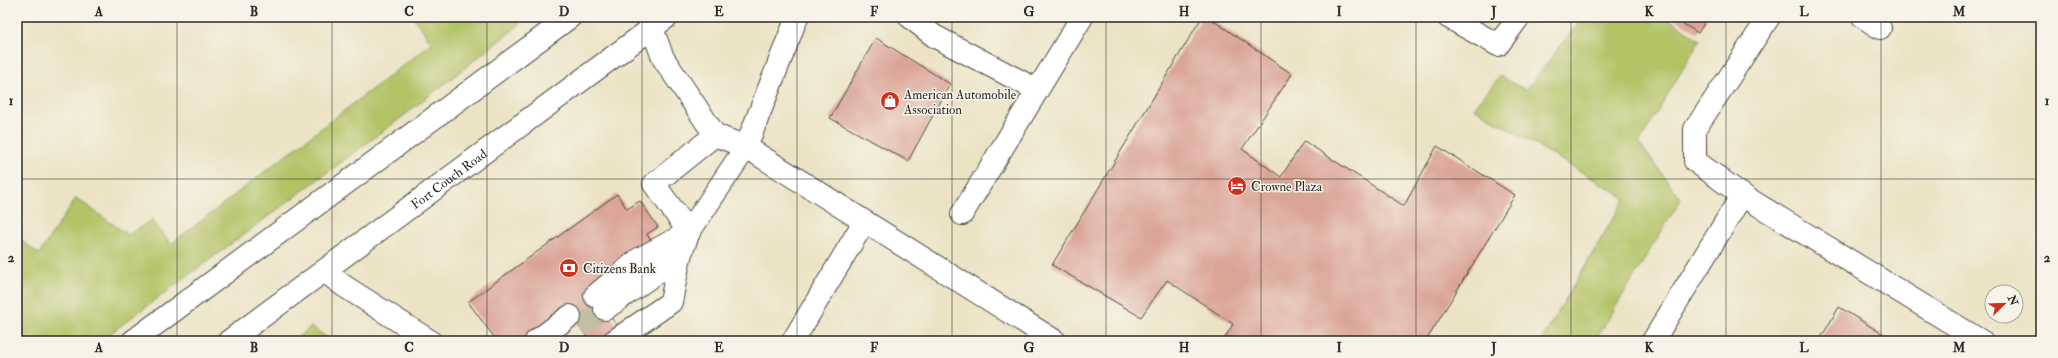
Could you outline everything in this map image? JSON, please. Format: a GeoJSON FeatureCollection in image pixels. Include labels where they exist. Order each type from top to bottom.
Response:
{"type":"FeatureCollection","features":[{"type":"Feature","properties":{"kind":"street"},"geometry":{"type":"LineString","coordinates":[[133,341],[570,17]]}},
{"type":"Feature","properties":{"kind":"street"},"geometry":{"type":"LineString","coordinates":[[614,341],[671,302],[680,256],[689,232],[746,148],[797,17]]}},
{"type":"Feature","properties":{"kind":"street"},"geometry":{"type":"LineString","coordinates":[[910,17],[934,36],[1037,90]]}},
{"type":"Feature","properties":{"kind":"street"},"geometry":{"type":"LineString","coordinates":[[962,214],[1082,17]]}},
{"type":"Feature","properties":{"kind":"street"},"geometry":{"type":"LineString","coordinates":[[1448,17],[1498,45],[1519,17]]}},
{"type":"Feature","properties":{"kind":"street"},"geometry":{"type":"LineString","coordinates":[[1769,17],[1695,129],[1695,161],[1742,195],[1981,341]]}},
{"type":"Feature","properties":{"kind":"street"},"geometry":{"type":"LineString","coordinates":[[651,20],[663,58],[715,135],[746,148],[947,272],[1055,341]]}},
{"type":"Feature","properties":{"kind":"street","name":"Fort Couch Road"},"geometry":{"type":"LineString","coordinates":[[230,341],[324,271],[651,20]]}},
{"type":"Feature","properties":{"kind":"street"},"geometry":{"type":"LineString","coordinates":[[689,232],[654,184],[715,135]]}},
{"type":"Feature","properties":{"kind":"street"},"geometry":{"type":"LineString","coordinates":[[1653,341],[1742,195]]}},
{"type":"Feature","properties":{"kind":"street"},"geometry":{"type":"LineString","coordinates":[[793,341],[864,222]]}},
{"type":"Feature","properties":{"kind":"street"},"geometry":{"type":"LineString","coordinates":[[680,256],[600,302],[639,260],[689,232]]}},
{"type":"Feature","properties":{"kind":"street"},"geometry":{"type":"LineString","coordinates":[[324,271],[344,286],[430,341]]}},
{"type":"Feature","properties":{"kind":"street"},"geometry":{"type":"LineString","coordinates":[[536,341],[575,321],[559,341]]}},
{"type":"Feature","properties":{"kind":"green space"},"geometry":{"type":"Polygon","coordinates":[[[413,17],[523,17],[518,26],[402,117],[100,341],[17,341],[17,237],[39,254],[76,198],[128,235],[152,220],[171,244],[432,43],[413,17]]]}},
{"type":"Feature","properties":{"kind":"green space"},"geometry":{"type":"Polygon","coordinates":[[[1583,17],[1666,17],[1700,40],[1639,143],[1681,199],[1595,341],[1541,341],[1625,198],[1474,108],[1500,76],[1526,90],[1583,17]]]}},
{"type":"Feature","properties":{"kind":"green space"},"geometry":{"type":"Polygon","coordinates":[[[311,327],[333,341],[293,341],[311,327]]]}},
{"type":"Feature","properties":{"kind":"building","name":"Crowne Plaza"},"geometry":{"type":"Polygon","coordinates":[[[1202,17],[1208,17],[1292,74],[1242,149],[1281,177],[1304,141],[1404,206],[1437,146],[1515,195],[1426,341],[1223,341],[1233,324],[1167,280],[1141,317],[1052,265],[1202,17]]]}},
{"type":"Feature","properties":{"kind":"building"},"geometry":{"type":"Polygon","coordinates":[[[1672,17],[1708,17],[1698,33],[1672,17]]]}},
{"type":"Feature","properties":{"kind":"building","name":"American Automobile Association"},"geometry":{"type":"Polygon","coordinates":[[[876,38],[950,84],[908,161],[830,118],[876,38]]]}},
{"type":"Feature","properties":{"kind":"building","name":"Citizens Bank"},"geometry":{"type":"Polygon","coordinates":[[[617,194],[627,209],[640,201],[658,227],[647,234],[653,245],[605,309],[620,329],[602,341],[590,341],[568,312],[526,341],[497,341],[468,302],[617,194]]]}},
{"type":"Feature","properties":{"kind":"building"},"geometry":{"type":"Polygon","coordinates":[[[1839,307],[1894,341],[1819,341],[1839,307]]]}},
{"type":"Feature","properties":{"kind":"tunnel"},"geometry":{"type":"LineString","coordinates":[[579,327],[605,309]]}},
{"type":"Feature","properties":{"kind":"place","name":"American Automobile Association"},"geometry":{"type":"Point","coordinates":[890,101]}},
{"type":"Feature","properties":{"kind":"place","name":"Crowne Plaza"},"geometry":{"type":"Point","coordinates":[1237,186]}},
{"type":"Feature","properties":{"kind":"place","name":"Citizens Bank"},"geometry":{"type":"Point","coordinates":[569,268]}}]}
